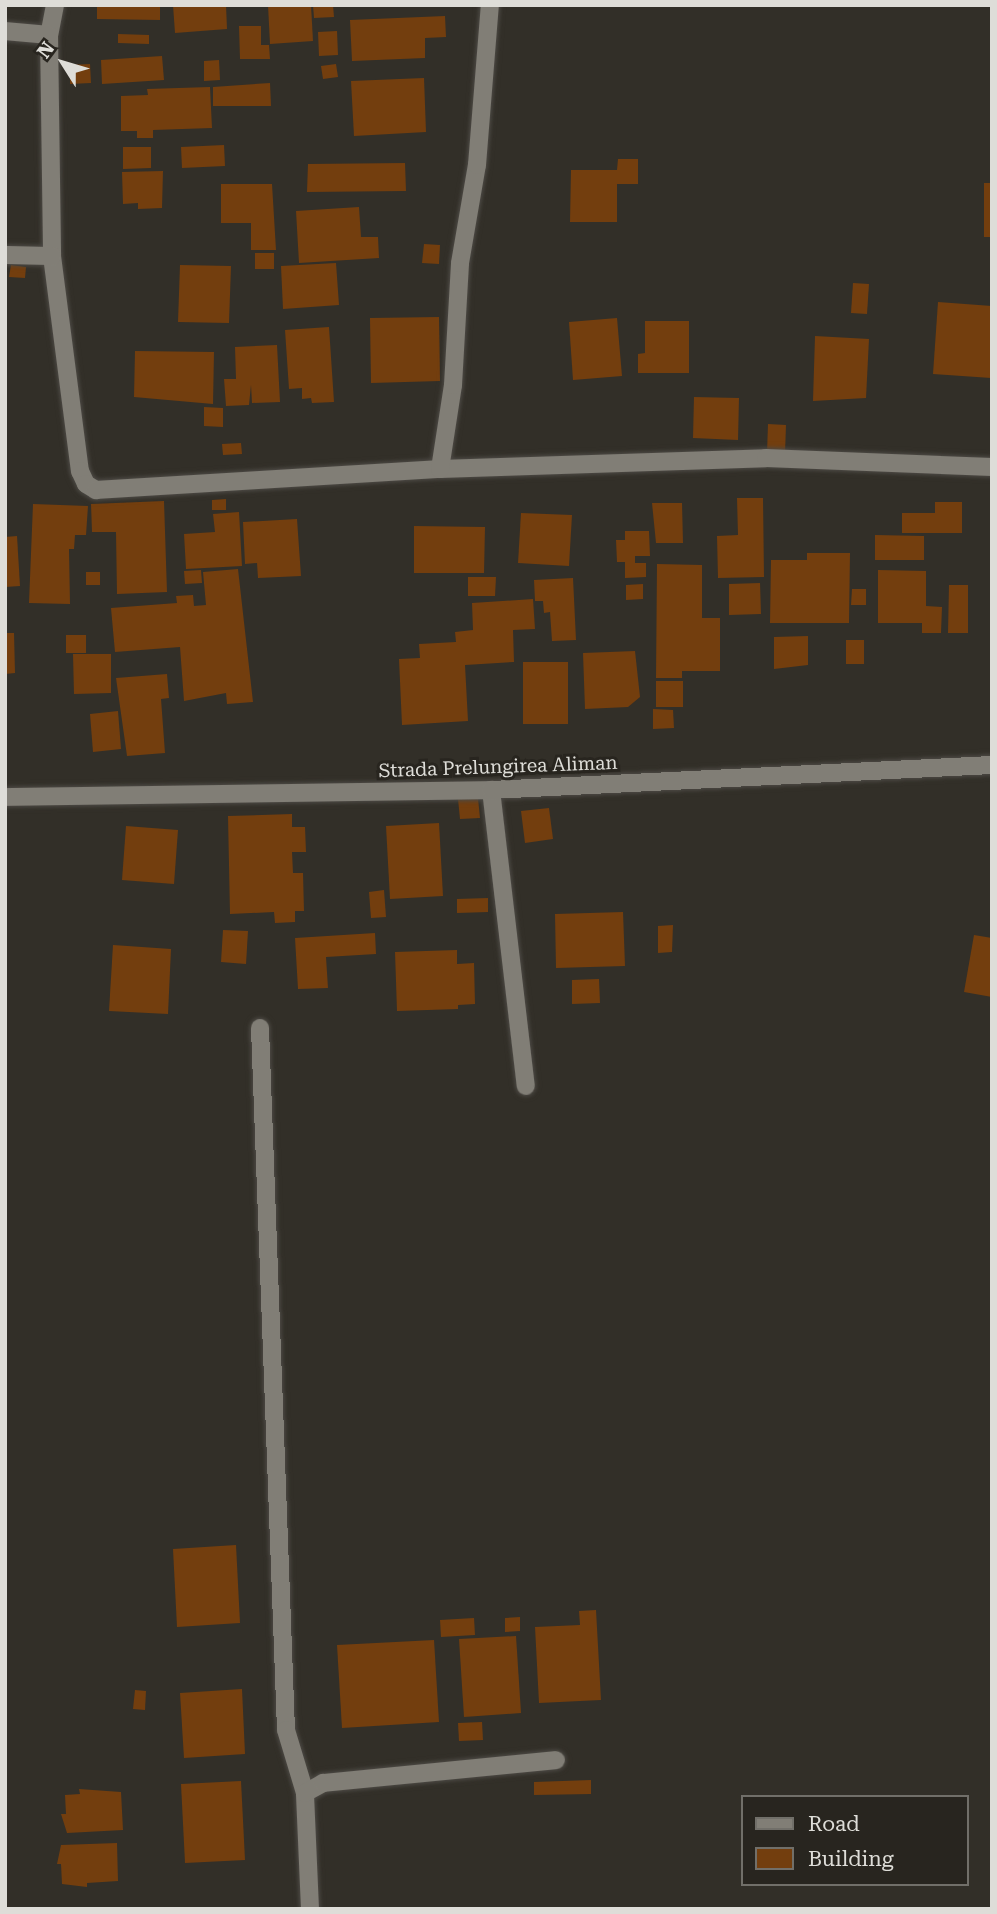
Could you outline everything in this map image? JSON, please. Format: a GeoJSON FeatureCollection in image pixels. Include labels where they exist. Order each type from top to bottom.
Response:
{"type":"FeatureCollection","features":[{"type":"Feature","properties":{"kind":"street"},"geometry":{"type":"LineString","coordinates":[[55,5],[49,35],[52,256],[80,471],[86,484],[96,490],[440,468],[766,458],[992,467]]}},
{"type":"Feature","properties":{"kind":"street"},"geometry":{"type":"LineString","coordinates":[[440,468],[453,385],[460,263],[477,165],[490,5]]}},
{"type":"Feature","properties":{"kind":"street"},"geometry":{"type":"LineString","coordinates":[[5,31],[49,35]]}},
{"type":"Feature","properties":{"kind":"street"},"geometry":{"type":"LineString","coordinates":[[5,255],[52,256]]}},
{"type":"Feature","properties":{"kind":"street","name":"Strada Prelungirea Aliman"},"geometry":{"type":"LineString","coordinates":[[5,797],[491,790],[992,765]]}},
{"type":"Feature","properties":{"kind":"street"},"geometry":{"type":"LineString","coordinates":[[491,790],[526,1086]]}},
{"type":"Feature","properties":{"kind":"street"},"geometry":{"type":"LineString","coordinates":[[260,1028],[286,1730],[305,1793],[310,1909]]}},
{"type":"Feature","properties":{"kind":"street"},"geometry":{"type":"LineString","coordinates":[[305,1793],[323,1783],[556,1760]]}},
{"type":"Feature","properties":{"kind":"building"},"geometry":{"type":"Polygon","coordinates":[[[97,5],[160,5],[160,20],[97,19],[97,5]]]}},
{"type":"Feature","properties":{"kind":"building"},"geometry":{"type":"Polygon","coordinates":[[[173,5],[226,5],[227,29],[175,33],[173,5]]]}},
{"type":"Feature","properties":{"kind":"building"},"geometry":{"type":"Polygon","coordinates":[[[268,5],[311,5],[313,41],[270,44],[268,5]]]}},
{"type":"Feature","properties":{"kind":"building"},"geometry":{"type":"Polygon","coordinates":[[[313,5],[333,5],[334,17],[314,18],[313,5]]]}},
{"type":"Feature","properties":{"kind":"building"},"geometry":{"type":"Polygon","coordinates":[[[445,16],[446,37],[425,38],[425,58],[352,61],[350,20],[445,16]]]}},
{"type":"Feature","properties":{"kind":"building"},"geometry":{"type":"Polygon","coordinates":[[[239,26],[261,26],[261,45],[269,45],[270,59],[240,59],[239,26]]]}},
{"type":"Feature","properties":{"kind":"building"},"geometry":{"type":"Polygon","coordinates":[[[337,31],[338,55],[319,56],[318,32],[337,31]]]}},
{"type":"Feature","properties":{"kind":"building"},"geometry":{"type":"Polygon","coordinates":[[[118,34],[149,35],[149,44],[118,43],[118,34]]]}},
{"type":"Feature","properties":{"kind":"building"},"geometry":{"type":"Polygon","coordinates":[[[162,56],[164,80],[102,84],[101,60],[162,56]]]}},
{"type":"Feature","properties":{"kind":"building"},"geometry":{"type":"Polygon","coordinates":[[[219,60],[220,80],[204,81],[204,61],[219,60]]]}},
{"type":"Feature","properties":{"kind":"building"},"geometry":{"type":"Polygon","coordinates":[[[90,64],[91,83],[70,84],[70,65],[90,64]]]}},
{"type":"Feature","properties":{"kind":"building"},"geometry":{"type":"Polygon","coordinates":[[[336,64],[338,77],[323,79],[321,66],[336,64]]]}},
{"type":"Feature","properties":{"kind":"building"},"geometry":{"type":"Polygon","coordinates":[[[424,78],[426,132],[354,136],[351,81],[424,78]]]}},
{"type":"Feature","properties":{"kind":"building"},"geometry":{"type":"Polygon","coordinates":[[[270,83],[271,106],[213,106],[213,87],[270,83]]]}},
{"type":"Feature","properties":{"kind":"building"},"geometry":{"type":"Polygon","coordinates":[[[210,87],[212,128],[153,130],[153,138],[137,138],[137,131],[121,131],[121,96],[148,95],[147,89],[210,87]]]}},
{"type":"Feature","properties":{"kind":"building"},"geometry":{"type":"Polygon","coordinates":[[[224,145],[225,166],[182,168],[181,147],[224,145]]]}},
{"type":"Feature","properties":{"kind":"building"},"geometry":{"type":"Polygon","coordinates":[[[123,147],[151,147],[151,168],[123,169],[123,147]]]}},
{"type":"Feature","properties":{"kind":"building"},"geometry":{"type":"Polygon","coordinates":[[[618,159],[638,159],[638,184],[617,184],[617,222],[570,222],[571,170],[617,170],[618,159]]]}},
{"type":"Feature","properties":{"kind":"building"},"geometry":{"type":"Polygon","coordinates":[[[405,163],[406,191],[307,192],[308,164],[405,163]]]}},
{"type":"Feature","properties":{"kind":"building"},"geometry":{"type":"Polygon","coordinates":[[[163,171],[162,208],[138,209],[138,203],[123,204],[122,172],[163,171]]]}},
{"type":"Feature","properties":{"kind":"building"},"geometry":{"type":"Polygon","coordinates":[[[984,183],[992,183],[992,237],[984,237],[984,183]]]}},
{"type":"Feature","properties":{"kind":"building"},"geometry":{"type":"Polygon","coordinates":[[[221,184],[272,184],[276,250],[251,250],[251,223],[221,223],[221,184]]]}},
{"type":"Feature","properties":{"kind":"building"},"geometry":{"type":"Polygon","coordinates":[[[359,207],[361,237],[378,237],[379,258],[299,263],[296,211],[359,207]]]}},
{"type":"Feature","properties":{"kind":"building"},"geometry":{"type":"Polygon","coordinates":[[[424,244],[440,245],[439,264],[422,263],[424,244]]]}},
{"type":"Feature","properties":{"kind":"building"},"geometry":{"type":"Polygon","coordinates":[[[255,253],[274,253],[274,269],[255,269],[255,253]]]}},
{"type":"Feature","properties":{"kind":"building"},"geometry":{"type":"Polygon","coordinates":[[[336,263],[339,305],[283,309],[281,266],[336,263]]]}},
{"type":"Feature","properties":{"kind":"building"},"geometry":{"type":"Polygon","coordinates":[[[11,265],[26,267],[25,278],[9,277],[11,265]]]}},
{"type":"Feature","properties":{"kind":"building"},"geometry":{"type":"Polygon","coordinates":[[[180,265],[231,266],[229,323],[178,322],[180,265]]]}},
{"type":"Feature","properties":{"kind":"building"},"geometry":{"type":"Polygon","coordinates":[[[853,283],[869,284],[867,314],[851,313],[853,283]]]}},
{"type":"Feature","properties":{"kind":"building"},"geometry":{"type":"Polygon","coordinates":[[[938,302],[992,306],[991,378],[933,374],[938,302]]]}},
{"type":"Feature","properties":{"kind":"building"},"geometry":{"type":"Polygon","coordinates":[[[439,317],[440,381],[371,383],[370,318],[439,317]]]}},
{"type":"Feature","properties":{"kind":"building"},"geometry":{"type":"Polygon","coordinates":[[[617,318],[622,376],[573,380],[569,322],[617,318]]]}},
{"type":"Feature","properties":{"kind":"building"},"geometry":{"type":"Polygon","coordinates":[[[645,321],[689,321],[689,373],[638,373],[638,354],[645,353],[645,321]]]}},
{"type":"Feature","properties":{"kind":"building"},"geometry":{"type":"Polygon","coordinates":[[[329,327],[334,402],[312,403],[311,398],[302,399],[302,388],[289,389],[285,330],[329,327]]]}},
{"type":"Feature","properties":{"kind":"building"},"geometry":{"type":"Polygon","coordinates":[[[815,336],[869,339],[866,398],[813,401],[815,336]]]}},
{"type":"Feature","properties":{"kind":"building"},"geometry":{"type":"Polygon","coordinates":[[[277,345],[280,402],[252,403],[251,385],[249,405],[226,406],[224,379],[236,379],[235,347],[277,345]]]}},
{"type":"Feature","properties":{"kind":"building"},"geometry":{"type":"Polygon","coordinates":[[[135,351],[214,352],[213,404],[134,397],[135,351]]]}},
{"type":"Feature","properties":{"kind":"building"},"geometry":{"type":"Polygon","coordinates":[[[694,397],[739,398],[738,440],[693,438],[694,397]]]}},
{"type":"Feature","properties":{"kind":"building"},"geometry":{"type":"Polygon","coordinates":[[[204,407],[223,408],[223,427],[204,426],[204,407]]]}},
{"type":"Feature","properties":{"kind":"building"},"geometry":{"type":"Polygon","coordinates":[[[768,424],[786,425],[785,454],[767,453],[768,424]]]}},
{"type":"Feature","properties":{"kind":"building"},"geometry":{"type":"Polygon","coordinates":[[[241,443],[242,454],[223,455],[222,444],[241,443]]]}},
{"type":"Feature","properties":{"kind":"building"},"geometry":{"type":"Polygon","coordinates":[[[737,498],[763,498],[764,577],[718,578],[717,536],[738,535],[737,498]]]}},
{"type":"Feature","properties":{"kind":"building"},"geometry":{"type":"Polygon","coordinates":[[[226,499],[226,510],[212,510],[212,500],[226,499]]]}},
{"type":"Feature","properties":{"kind":"building"},"geometry":{"type":"Polygon","coordinates":[[[164,501],[167,592],[117,594],[116,532],[92,532],[91,504],[164,501]]]}},
{"type":"Feature","properties":{"kind":"building"},"geometry":{"type":"Polygon","coordinates":[[[935,502],[962,502],[962,533],[902,533],[902,513],[935,513],[935,502]]]}},
{"type":"Feature","properties":{"kind":"building"},"geometry":{"type":"Polygon","coordinates":[[[652,503],[682,503],[683,543],[656,543],[652,503]]]}},
{"type":"Feature","properties":{"kind":"building"},"geometry":{"type":"Polygon","coordinates":[[[33,504],[88,506],[86,535],[75,535],[74,549],[69,549],[70,604],[29,603],[33,504]]]}},
{"type":"Feature","properties":{"kind":"building"},"geometry":{"type":"Polygon","coordinates":[[[239,512],[242,566],[186,569],[184,534],[215,532],[213,514],[239,512]]]}},
{"type":"Feature","properties":{"kind":"building"},"geometry":{"type":"Polygon","coordinates":[[[521,513],[572,515],[569,566],[518,563],[521,513]]]}},
{"type":"Feature","properties":{"kind":"building"},"geometry":{"type":"Polygon","coordinates":[[[297,519],[301,576],[258,578],[257,563],[245,564],[243,522],[297,519]]]}},
{"type":"Feature","properties":{"kind":"building"},"geometry":{"type":"Polygon","coordinates":[[[414,526],[485,527],[484,573],[414,573],[414,526]]]}},
{"type":"Feature","properties":{"kind":"building"},"geometry":{"type":"Polygon","coordinates":[[[625,531],[649,531],[650,556],[635,556],[635,563],[646,563],[646,577],[625,578],[625,562],[617,562],[616,540],[625,540],[625,531]]]}},
{"type":"Feature","properties":{"kind":"building"},"geometry":{"type":"Polygon","coordinates":[[[875,535],[924,536],[924,560],[875,560],[875,535]]]}},
{"type":"Feature","properties":{"kind":"building"},"geometry":{"type":"Polygon","coordinates":[[[17,536],[20,586],[5,587],[5,537],[17,536]]]}},
{"type":"Feature","properties":{"kind":"building"},"geometry":{"type":"Polygon","coordinates":[[[807,553],[850,553],[849,623],[770,623],[771,560],[807,560],[807,553]]]}},
{"type":"Feature","properties":{"kind":"building"},"geometry":{"type":"Polygon","coordinates":[[[657,564],[702,565],[702,618],[720,618],[720,671],[682,671],[682,678],[656,678],[657,564]]]}},
{"type":"Feature","properties":{"kind":"building"},"geometry":{"type":"Polygon","coordinates":[[[238,569],[253,702],[227,704],[226,693],[184,701],[180,647],[115,652],[111,608],[177,603],[176,596],[193,595],[194,606],[206,605],[203,572],[238,569]]]}},
{"type":"Feature","properties":{"kind":"building"},"geometry":{"type":"Polygon","coordinates":[[[201,570],[202,583],[185,584],[184,571],[201,570]]]}},
{"type":"Feature","properties":{"kind":"building"},"geometry":{"type":"Polygon","coordinates":[[[878,570],[926,571],[926,606],[942,607],[941,633],[922,633],[922,623],[878,623],[878,570]]]}},
{"type":"Feature","properties":{"kind":"building"},"geometry":{"type":"Polygon","coordinates":[[[86,572],[100,572],[100,585],[86,585],[86,572]]]}},
{"type":"Feature","properties":{"kind":"building"},"geometry":{"type":"Polygon","coordinates":[[[468,577],[496,577],[495,596],[468,596],[468,577]]]}},
{"type":"Feature","properties":{"kind":"building"},"geometry":{"type":"Polygon","coordinates":[[[573,578],[576,640],[552,641],[550,612],[544,613],[543,601],[535,601],[534,580],[573,578]]]}},
{"type":"Feature","properties":{"kind":"building"},"geometry":{"type":"Polygon","coordinates":[[[760,583],[761,614],[729,615],[729,584],[760,583]]]}},
{"type":"Feature","properties":{"kind":"building"},"geometry":{"type":"Polygon","coordinates":[[[643,584],[643,599],[626,600],[626,585],[643,584]]]}},
{"type":"Feature","properties":{"kind":"building"},"geometry":{"type":"Polygon","coordinates":[[[949,585],[968,585],[968,633],[948,633],[949,585]]]}},
{"type":"Feature","properties":{"kind":"building"},"geometry":{"type":"Polygon","coordinates":[[[852,589],[866,589],[866,605],[851,605],[852,589]]]}},
{"type":"Feature","properties":{"kind":"building"},"geometry":{"type":"Polygon","coordinates":[[[533,599],[535,629],[513,630],[514,662],[465,665],[468,721],[402,725],[399,659],[420,658],[419,644],[456,642],[455,632],[473,630],[472,603],[533,599]]]}},
{"type":"Feature","properties":{"kind":"building"},"geometry":{"type":"Polygon","coordinates":[[[5,633],[14,633],[15,673],[5,674],[5,633]]]}},
{"type":"Feature","properties":{"kind":"building"},"geometry":{"type":"Polygon","coordinates":[[[66,635],[86,635],[86,653],[66,653],[66,635]]]}},
{"type":"Feature","properties":{"kind":"building"},"geometry":{"type":"Polygon","coordinates":[[[808,636],[808,665],[774,669],[774,637],[808,636]]]}},
{"type":"Feature","properties":{"kind":"building"},"geometry":{"type":"Polygon","coordinates":[[[846,640],[864,640],[864,664],[846,664],[846,640]]]}},
{"type":"Feature","properties":{"kind":"building"},"geometry":{"type":"Polygon","coordinates":[[[635,651],[640,697],[628,707],[585,709],[583,653],[635,651]]]}},
{"type":"Feature","properties":{"kind":"building"},"geometry":{"type":"Polygon","coordinates":[[[73,654],[111,654],[111,693],[74,694],[73,654]]]}},
{"type":"Feature","properties":{"kind":"building"},"geometry":{"type":"Polygon","coordinates":[[[523,662],[568,662],[568,724],[523,724],[523,662]]]}},
{"type":"Feature","properties":{"kind":"building"},"geometry":{"type":"Polygon","coordinates":[[[167,674],[169,698],[161,699],[165,753],[127,756],[116,678],[167,674]]]}},
{"type":"Feature","properties":{"kind":"building"},"geometry":{"type":"Polygon","coordinates":[[[656,681],[683,681],[683,707],[656,707],[656,681]]]}},
{"type":"Feature","properties":{"kind":"building"},"geometry":{"type":"Polygon","coordinates":[[[653,709],[673,710],[674,728],[653,729],[653,709]]]}},
{"type":"Feature","properties":{"kind":"building"},"geometry":{"type":"Polygon","coordinates":[[[118,711],[121,749],[93,752],[90,714],[118,711]]]}},
{"type":"Feature","properties":{"kind":"building"},"geometry":{"type":"Polygon","coordinates":[[[478,798],[480,818],[460,819],[458,799],[478,798]]]}},
{"type":"Feature","properties":{"kind":"building"},"geometry":{"type":"Polygon","coordinates":[[[549,808],[553,839],[525,843],[521,811],[549,808]]]}},
{"type":"Feature","properties":{"kind":"building"},"geometry":{"type":"Polygon","coordinates":[[[292,814],[292,827],[305,827],[306,852],[292,852],[293,873],[303,873],[304,911],[295,911],[295,922],[275,923],[274,912],[230,914],[228,816],[292,814]]]}},
{"type":"Feature","properties":{"kind":"building"},"geometry":{"type":"Polygon","coordinates":[[[439,823],[443,896],[390,899],[386,826],[439,823]]]}},
{"type":"Feature","properties":{"kind":"building"},"geometry":{"type":"Polygon","coordinates":[[[126,826],[178,830],[174,884],[122,880],[126,826]]]}},
{"type":"Feature","properties":{"kind":"building"},"geometry":{"type":"Polygon","coordinates":[[[384,890],[386,917],[371,918],[369,892],[384,890]]]}},
{"type":"Feature","properties":{"kind":"building"},"geometry":{"type":"Polygon","coordinates":[[[488,898],[488,912],[457,913],[457,899],[488,898]]]}},
{"type":"Feature","properties":{"kind":"building"},"geometry":{"type":"Polygon","coordinates":[[[623,912],[625,966],[556,968],[555,914],[623,912]]]}},
{"type":"Feature","properties":{"kind":"building"},"geometry":{"type":"Polygon","coordinates":[[[673,925],[672,952],[658,953],[658,926],[673,925]]]}},
{"type":"Feature","properties":{"kind":"building"},"geometry":{"type":"Polygon","coordinates":[[[223,930],[248,931],[246,964],[221,962],[223,930]]]}},
{"type":"Feature","properties":{"kind":"building"},"geometry":{"type":"Polygon","coordinates":[[[375,933],[376,954],[326,957],[328,988],[298,989],[295,938],[375,933]]]}},
{"type":"Feature","properties":{"kind":"building"},"geometry":{"type":"Polygon","coordinates":[[[974,935],[992,938],[992,997],[964,992],[974,935]]]}},
{"type":"Feature","properties":{"kind":"building"},"geometry":{"type":"Polygon","coordinates":[[[113,945],[171,949],[168,1014],[109,1011],[113,945]]]}},
{"type":"Feature","properties":{"kind":"building"},"geometry":{"type":"Polygon","coordinates":[[[457,950],[457,964],[474,963],[475,1004],[458,1005],[458,1009],[397,1011],[395,952],[457,950]]]}},
{"type":"Feature","properties":{"kind":"building"},"geometry":{"type":"Polygon","coordinates":[[[599,979],[600,1003],[572,1004],[572,980],[599,979]]]}},
{"type":"Feature","properties":{"kind":"building"},"geometry":{"type":"Polygon","coordinates":[[[236,1545],[240,1623],[177,1627],[173,1549],[236,1545]]]}},
{"type":"Feature","properties":{"kind":"building"},"geometry":{"type":"Polygon","coordinates":[[[596,1610],[601,1700],[539,1703],[535,1627],[580,1625],[579,1611],[596,1610]]]}},
{"type":"Feature","properties":{"kind":"building"},"geometry":{"type":"Polygon","coordinates":[[[520,1617],[520,1631],[505,1632],[505,1618],[520,1617]]]}},
{"type":"Feature","properties":{"kind":"building"},"geometry":{"type":"Polygon","coordinates":[[[474,1618],[475,1635],[441,1637],[440,1620],[474,1618]]]}},
{"type":"Feature","properties":{"kind":"building"},"geometry":{"type":"Polygon","coordinates":[[[516,1636],[521,1713],[464,1717],[459,1639],[516,1636]]]}},
{"type":"Feature","properties":{"kind":"building"},"geometry":{"type":"Polygon","coordinates":[[[434,1640],[439,1722],[342,1728],[337,1645],[434,1640]]]}},
{"type":"Feature","properties":{"kind":"building"},"geometry":{"type":"Polygon","coordinates":[[[242,1689],[245,1754],[184,1758],[180,1693],[242,1689]]]}},
{"type":"Feature","properties":{"kind":"building"},"geometry":{"type":"Polygon","coordinates":[[[135,1690],[146,1691],[145,1710],[133,1709],[135,1690]]]}},
{"type":"Feature","properties":{"kind":"building"},"geometry":{"type":"Polygon","coordinates":[[[482,1722],[483,1740],[459,1741],[458,1723],[482,1722]]]}},
{"type":"Feature","properties":{"kind":"building"},"geometry":{"type":"Polygon","coordinates":[[[591,1780],[591,1794],[534,1795],[534,1782],[591,1780]]]}},
{"type":"Feature","properties":{"kind":"building"},"geometry":{"type":"Polygon","coordinates":[[[241,1781],[245,1860],[185,1863],[181,1784],[241,1781]]]}},
{"type":"Feature","properties":{"kind":"building"},"geometry":{"type":"Polygon","coordinates":[[[79,1789],[121,1792],[123,1830],[67,1833],[61,1814],[66,1814],[65,1795],[80,1794],[79,1789]]]}},
{"type":"Feature","properties":{"kind":"building"},"geometry":{"type":"Polygon","coordinates":[[[117,1843],[118,1881],[87,1883],[87,1887],[62,1884],[61,1864],[57,1864],[61,1845],[117,1843]]]}}]}
